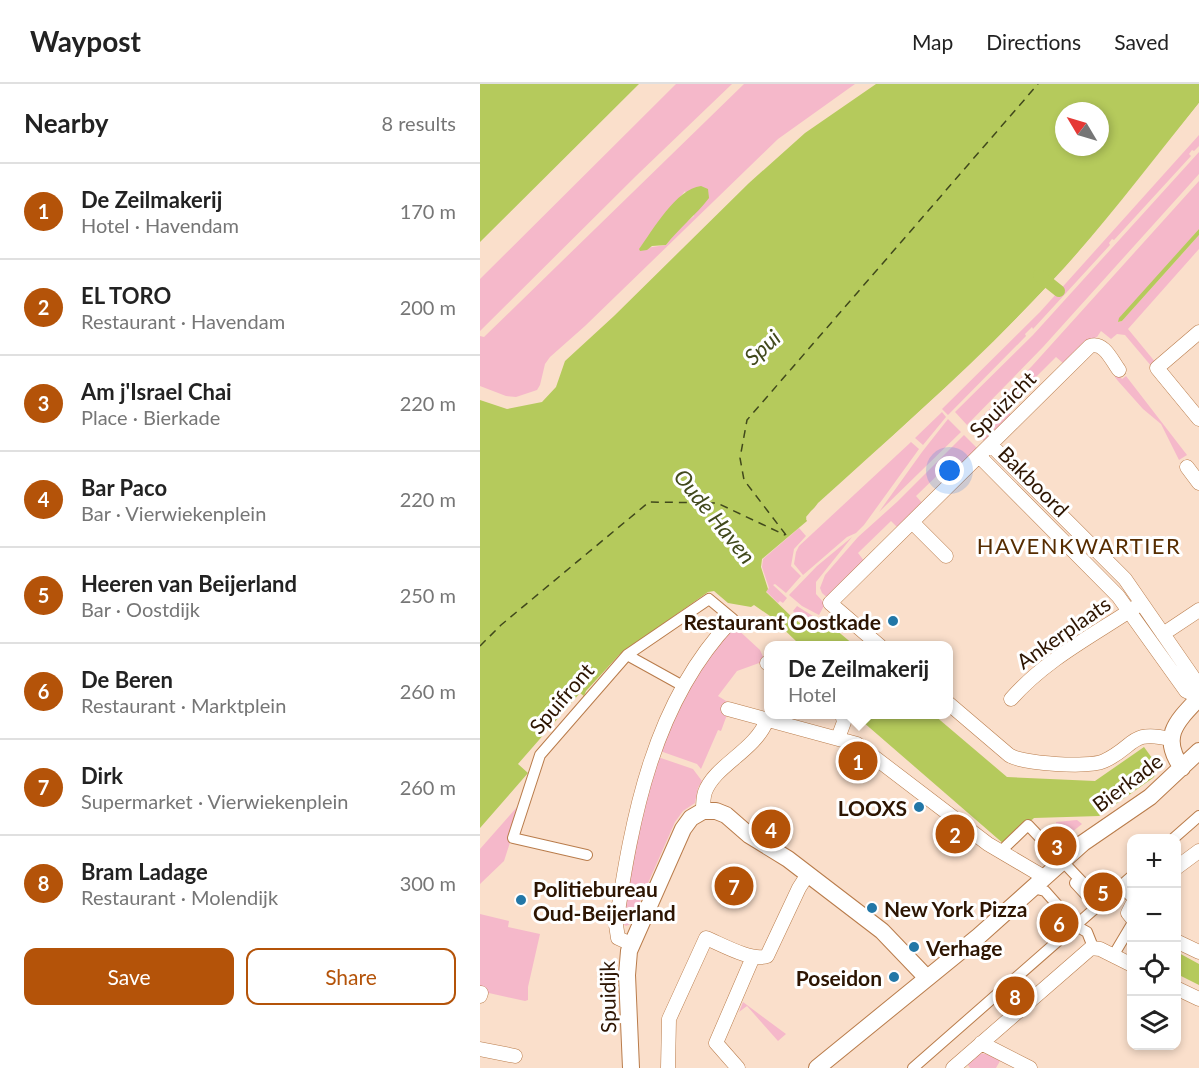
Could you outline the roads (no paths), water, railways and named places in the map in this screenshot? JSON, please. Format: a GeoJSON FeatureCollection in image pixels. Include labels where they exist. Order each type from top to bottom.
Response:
{"type":"FeatureCollection","features":[{"type":"Feature","properties":{"kind":"street"},"geometry":{"type":"LineString","coordinates":[[1199,332],[1157,368],[1199,420]]}},
{"type":"Feature","properties":{"kind":"street","name":"Spuizicht"},"geometry":{"type":"LineString","coordinates":[[875,641],[830,603],[1090,346],[1098,345],[1103,348],[1119,370]]}},
{"type":"Feature","properties":{"kind":"street"},"geometry":{"type":"LineString","coordinates":[[953,707],[1009,755],[1020,761],[1094,765],[1106,761],[1143,736],[1155,735],[1170,739],[1176,725],[1199,696],[1197,683],[1125,579],[991,445]]}},
{"type":"Feature","properties":{"kind":"street","name":"Bakboord"},"geometry":{"type":"LineString","coordinates":[[979,456],[1115,592],[1186,691],[1199,696]]}},
{"type":"Feature","properties":{"kind":"street"},"geometry":{"type":"LineString","coordinates":[[1187,467],[1199,483]]}},
{"type":"Feature","properties":{"kind":"street"},"geometry":{"type":"LineString","coordinates":[[1013,490],[1025,479]]}},
{"type":"Feature","properties":{"kind":"street"},"geometry":{"type":"LineString","coordinates":[[912,522],[946,556]]}},
{"type":"Feature","properties":{"kind":"street"},"geometry":{"type":"LineString","coordinates":[[1077,554],[1088,543]]}},
{"type":"Feature","properties":{"kind":"street","name":"Spuifront"},"geometry":{"type":"LineString","coordinates":[[587,855],[513,838],[540,755],[627,655],[709,600],[733,619],[700,658],[683,686],[669,713],[654,752],[630,840],[616,929],[619,939],[631,944]]}},
{"type":"Feature","properties":{"kind":"street","name":"Ankerplaats"},"geometry":{"type":"LineString","coordinates":[[1011,699],[1025,683],[1047,665],[1142,602]]}},
{"type":"Feature","properties":{"kind":"street"},"geometry":{"type":"LineString","coordinates":[[1163,634],[1199,610]]}},
{"type":"Feature","properties":{"kind":"street"},"geometry":{"type":"LineString","coordinates":[[627,655],[683,686]]}},
{"type":"Feature","properties":{"kind":"street"},"geometry":{"type":"LineString","coordinates":[[728,709],[851,741],[862,746],[1039,882],[1074,931],[1087,932],[1093,947],[1127,963]]}},
{"type":"Feature","properties":{"kind":"street"},"geometry":{"type":"LineString","coordinates":[[838,738],[843,719]]}},
{"type":"Feature","properties":{"kind":"street"},"geometry":{"type":"LineString","coordinates":[[767,720],[762,732],[752,744],[710,783],[704,796],[703,811],[716,811],[726,815],[749,835],[774,848],[882,931],[927,978]]}},
{"type":"Feature","properties":{"kind":"street","name":"Bierkade"},"geometry":{"type":"LineString","coordinates":[[1170,739],[1171,749],[1182,768]]}},
{"type":"Feature","properties":{"kind":"street","name":"Bierkade"},"geometry":{"type":"LineString","coordinates":[[817,1068],[979,936],[1039,882],[1067,870],[1095,834],[1150,797],[1199,751]]}},
{"type":"Feature","properties":{"kind":"street","name":"Spuidijk"},"geometry":{"type":"LineString","coordinates":[[631,1068],[627,975],[631,944],[683,829],[691,818],[703,811]]}},
{"type":"Feature","properties":{"kind":"street"},"geometry":{"type":"LineString","coordinates":[[1179,834],[1199,816]]}},
{"type":"Feature","properties":{"kind":"street"},"geometry":{"type":"LineString","coordinates":[[1000,852],[1028,825],[1085,889],[1097,907]]}},
{"type":"Feature","properties":{"kind":"street"},"geometry":{"type":"LineString","coordinates":[[1181,864],[1199,851]]}},
{"type":"Feature","properties":{"kind":"street"},"geometry":{"type":"LineString","coordinates":[[1067,870],[1085,889]]}},
{"type":"Feature","properties":{"kind":"street"},"geometry":{"type":"LineString","coordinates":[[668,1068],[669,1019],[706,938],[753,957],[761,958],[770,954],[799,888],[808,874]]}},
{"type":"Feature","properties":{"kind":"street"},"geometry":{"type":"LineString","coordinates":[[913,1068],[965,1028],[974,1010],[1074,931],[1127,880]]}},
{"type":"Feature","properties":{"kind":"street"},"geometry":{"type":"LineString","coordinates":[[1121,886],[1127,893]]}},
{"type":"Feature","properties":{"kind":"street"},"geometry":{"type":"LineString","coordinates":[[1113,956],[1127,931]]}},
{"type":"Feature","properties":{"kind":"street"},"geometry":{"type":"LineString","coordinates":[[1178,942],[1199,952]]}},
{"type":"Feature","properties":{"kind":"street"},"geometry":{"type":"LineString","coordinates":[[961,1065],[981,1043],[1093,947]]}},
{"type":"Feature","properties":{"kind":"street"},"geometry":{"type":"LineString","coordinates":[[738,1068],[717,1043],[753,957]]}},
{"type":"Feature","properties":{"kind":"street"},"geometry":{"type":"LineString","coordinates":[[1181,990],[1199,999]]}},
{"type":"Feature","properties":{"kind":"street"},"geometry":{"type":"LineString","coordinates":[[981,1043],[1021,1066]]}},
{"type":"Feature","properties":{"kind":"street"},"geometry":{"type":"LineString","coordinates":[[480,1049],[515,1056]]}},
{"type":"Feature","properties":{"kind":"water"},"geometry":{"type":"Polygon","coordinates":[[[480,84],[639,84],[480,242],[480,84]]]}},
{"type":"Feature","properties":{"kind":"water"},"geometry":{"type":"Polygon","coordinates":[[[876,84],[1199,84],[1199,103],[1064,268],[975,359],[818,503],[806,519],[807,521],[762,559],[761,567],[768,589],[766,592],[794,619],[809,629],[811,626],[835,629],[849,641],[796,641],[770,616],[754,605],[751,607],[728,603],[714,591],[708,592],[619,655],[584,696],[580,693],[518,764],[528,773],[480,828],[480,400],[507,409],[542,402],[556,387],[565,361],[749,183],[805,133],[876,84]]]}},
{"type":"Feature","properties":{"kind":"water"},"geometry":{"type":"Polygon","coordinates":[[[701,186],[708,189],[709,198],[699,210],[666,245],[652,246],[640,251],[639,249],[674,202],[683,194],[701,186]]]}},
{"type":"Feature","properties":{"kind":"water"},"geometry":{"type":"Polygon","coordinates":[[[1199,229],[1199,235],[1122,321],[1118,322],[1119,318],[1199,229]]]}},
{"type":"Feature","properties":{"kind":"water"},"geometry":{"type":"Polygon","coordinates":[[[860,719],[939,719],[1007,777],[1095,781],[1144,747],[1160,769],[1153,778],[1099,816],[1034,818],[1005,845],[860,719]]]}},
{"type":"Feature","properties":{"kind":"water"},"geometry":{"type":"Polygon","coordinates":[[[1181,954],[1199,964],[1199,985],[1181,976],[1181,954]]]}},
{"type":"Feature","properties":{"kind":"waterway"},"geometry":{"type":"LineString","coordinates":[[1039,275],[1059,291]]}},
{"type":"Feature","properties":{"kind":"place","name":"Restaurant Oostkade"},"geometry":{"type":"Point","coordinates":[893,621]}},
{"type":"Feature","properties":{"kind":"place","name":"De Zeilmakerij"},"geometry":{"type":"Point","coordinates":[858,761]}},
{"type":"Feature","properties":{"kind":"place","name":"LOOXS"},"geometry":{"type":"Point","coordinates":[919,807]}},
{"type":"Feature","properties":{"kind":"place","name":"Bar Paco"},"geometry":{"type":"Point","coordinates":[771,829]}},
{"type":"Feature","properties":{"kind":"place","name":"EL TORO"},"geometry":{"type":"Point","coordinates":[955,834]}},
{"type":"Feature","properties":{"kind":"place","name":"Am j'Israel Chai"},"geometry":{"type":"Point","coordinates":[1057,846]}},
{"type":"Feature","properties":{"kind":"place","name":"Dirk"},"geometry":{"type":"Point","coordinates":[734,886]}},
{"type":"Feature","properties":{"kind":"place","name":"Heeren van Beijerland"},"geometry":{"type":"Point","coordinates":[1103,892]}},
{"type":"Feature","properties":{"kind":"place","name":"Politiebureau Oud-Beijerland"},"geometry":{"type":"Point","coordinates":[521,900]}},
{"type":"Feature","properties":{"kind":"place","name":"New York Pizza"},"geometry":{"type":"Point","coordinates":[872,908]}},
{"type":"Feature","properties":{"kind":"place","name":"De Beren"},"geometry":{"type":"Point","coordinates":[1059,923]}},
{"type":"Feature","properties":{"kind":"place","name":"Verhage"},"geometry":{"type":"Point","coordinates":[914,947]}},
{"type":"Feature","properties":{"kind":"place","name":"Poseidon"},"geometry":{"type":"Point","coordinates":[894,977]}},
{"type":"Feature","properties":{"kind":"place","name":"Bram Ladage"},"geometry":{"type":"Point","coordinates":[1015,996]}},
{"type":"Feature","properties":{"kind":"district","name":"HAVENKWARTIER"},"geometry":{"type":"Point","coordinates":[1079,545]}},
{"type":"Feature","properties":{"kind":"water label","name":"Spui"},"geometry":{"type":"Point","coordinates":[762,347]}},
{"type":"Feature","properties":{"kind":"water label","name":"Oude Haven"},"geometry":{"type":"Point","coordinates":[715,516]}}]}
